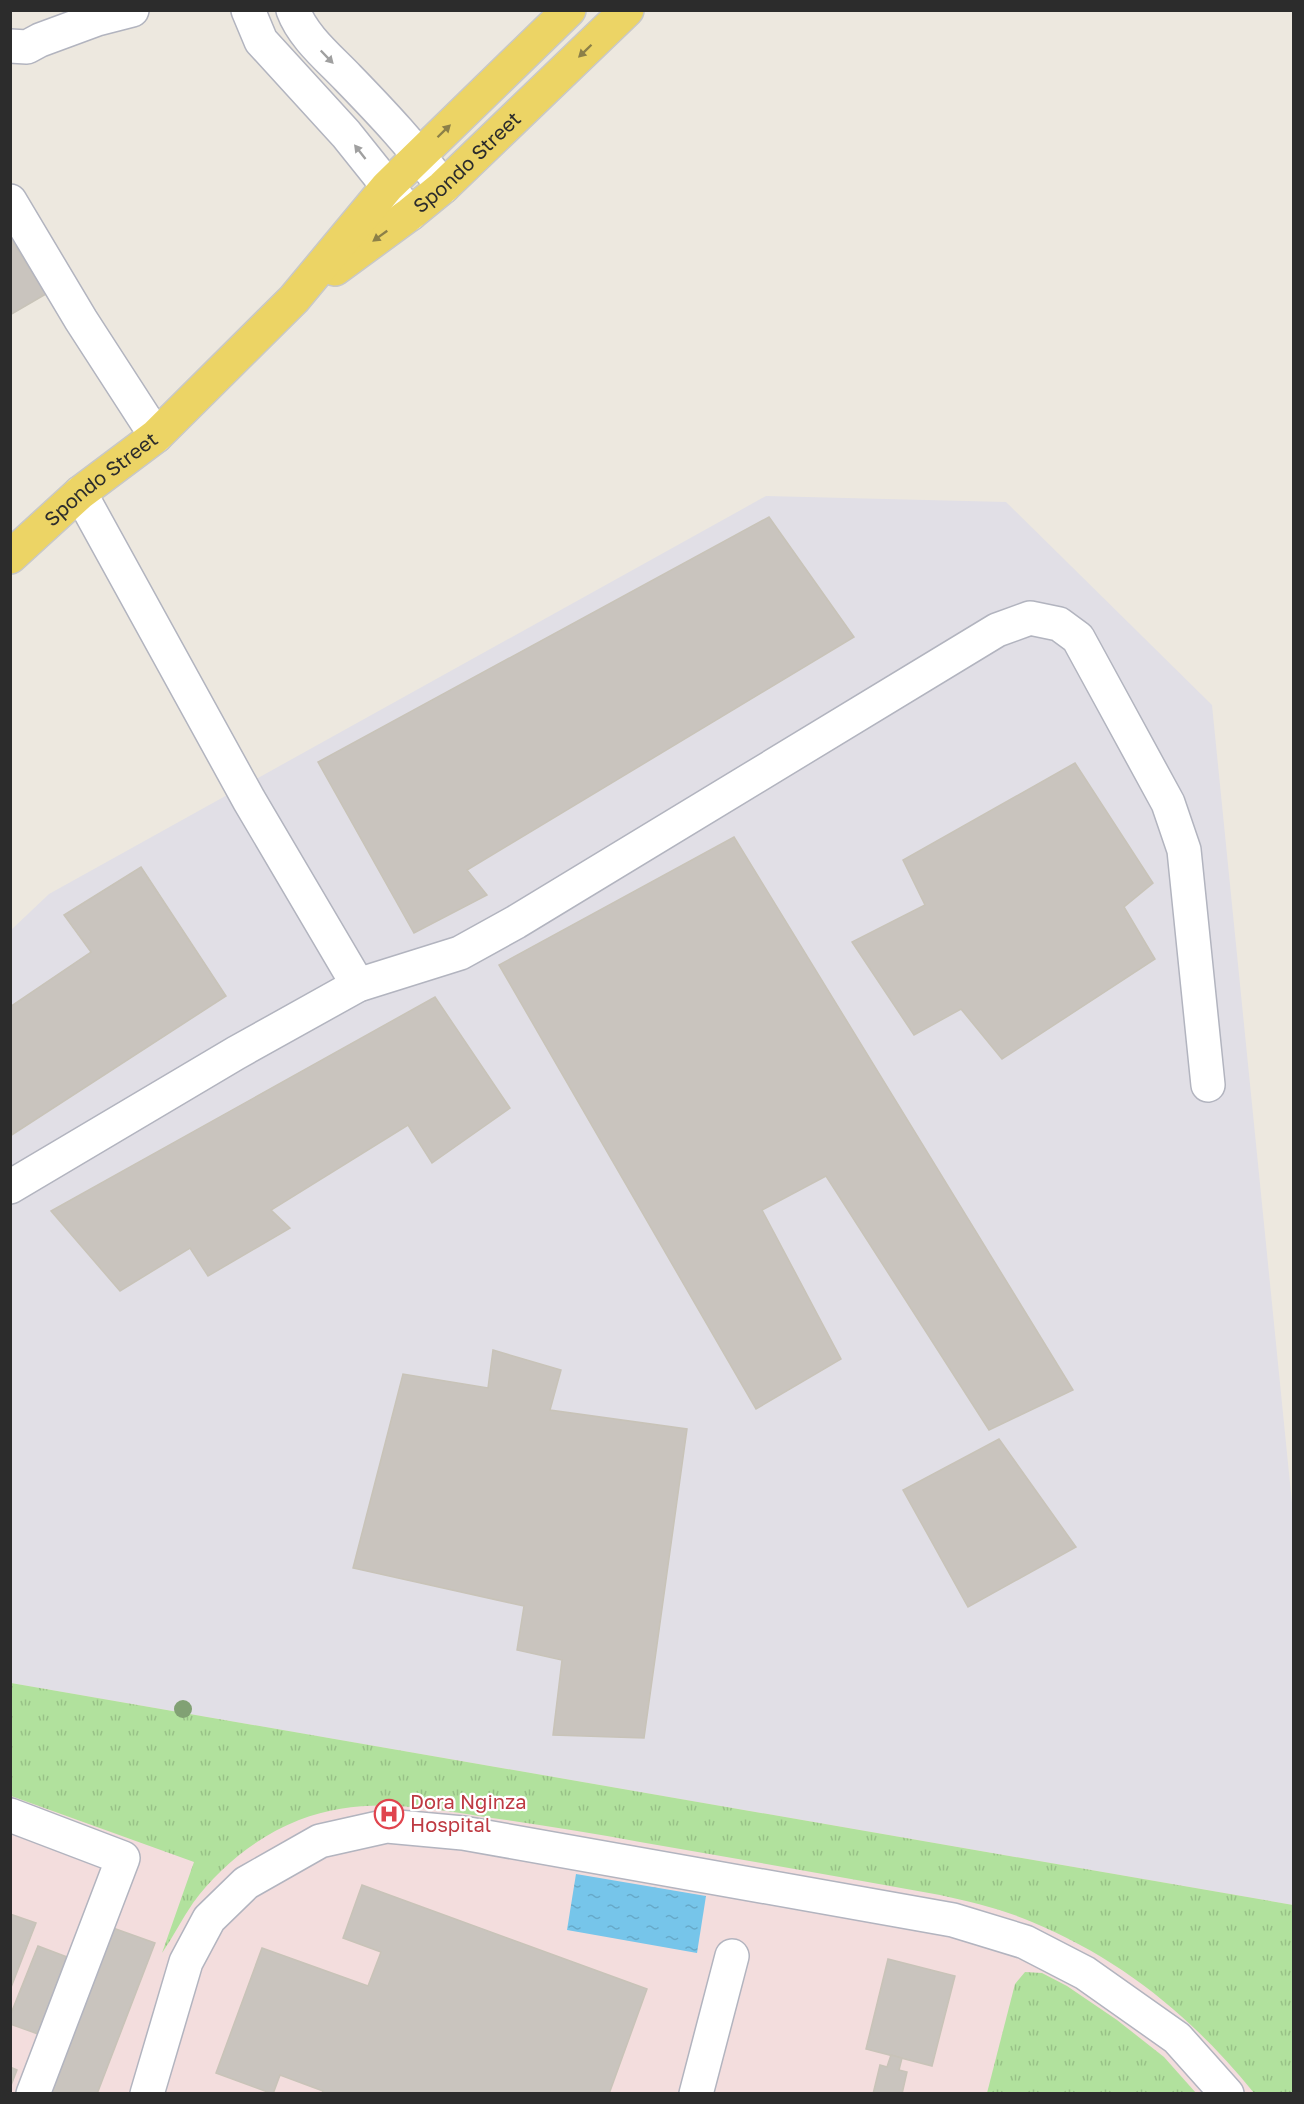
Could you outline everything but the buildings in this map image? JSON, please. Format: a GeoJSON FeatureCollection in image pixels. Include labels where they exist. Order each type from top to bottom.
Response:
{"type":"FeatureCollection","features":[{"type":"Feature","properties":{"kind":"main road","name":"Spondo Street"},"geometry":{"type":"LineString","coordinates":[[10,557],[80,493],[156,436],[294,299],[387,187],[569,10]]}},
{"type":"Feature","properties":{"kind":"main road","name":"Spondo Street"},"geometry":{"type":"LineString","coordinates":[[294,299],[443,187],[627,10]]}},
{"type":"Feature","properties":{"kind":"lane"},"geometry":{"type":"LineString","coordinates":[[25,43],[71,10]]}},
{"type":"Feature","properties":{"kind":"lane"},"geometry":{"type":"LineString","coordinates":[[25,43],[132,10]]}},
{"type":"Feature","properties":{"kind":"lane"},"geometry":{"type":"LineString","coordinates":[[248,10],[261,41],[346,134],[410,214]]}},
{"type":"Feature","properties":{"kind":"lane"},"geometry":{"type":"LineString","coordinates":[[293,10],[296,18],[317,46],[420,155],[443,187]]}},
{"type":"Feature","properties":{"kind":"lane"},"geometry":{"type":"LineString","coordinates":[[10,201],[81,320],[156,436]]}},
{"type":"Feature","properties":{"kind":"lane"},"geometry":{"type":"LineString","coordinates":[[80,493],[249,800],[358,985]]}},
{"type":"Feature","properties":{"kind":"lane"},"geometry":{"type":"LineString","coordinates":[[10,1187],[236,1053],[358,985],[460,953],[516,922],[997,630],[1030,618],[1059,624],[1078,638],[1168,803],[1185,850],[1208,1085]]}},
{"type":"Feature","properties":{"kind":"lane"},"geometry":{"type":"LineString","coordinates":[[10,1815],[123,1858],[33,2094]]}},
{"type":"Feature","properties":{"kind":"lane"},"geometry":{"type":"LineString","coordinates":[[147,2094],[186,1962],[209,1919],[246,1883],[320,1841],[387,1826],[463,1833],[953,1920],[1025,1942],[1085,1973],[1177,2038],[1227,2094]]}},
{"type":"Feature","properties":{"kind":"lane"},"geometry":{"type":"LineString","coordinates":[[696,2094],[732,1956]]}},
{"type":"Feature","properties":{"kind":"shaded area"},"geometry":{"type":"Polygon","coordinates":[[[766,496],[1006,502],[1212,705],[1293,1513],[1293,1905],[11,1683],[10,931],[49,894],[766,496]]]}},
{"type":"Feature","properties":{"kind":"shaded area","name":"Dora Nginza Hospital"},"geometry":{"type":"Polygon","coordinates":[[[10,1683],[1293,1905],[1293,2093],[11,2093],[10,1683]]]}},
{"type":"Feature","properties":{"kind":"green space"},"geometry":{"type":"Polygon","coordinates":[[[11,1683],[1293,1905],[1293,2093],[1254,2093],[1206,2040],[1154,1993],[1096,1954],[1065,1937],[1009,1913],[940,1895],[603,1835],[419,1808],[371,1806],[323,1812],[299,1820],[269,1835],[240,1854],[203,1890],[162,1953],[194,1862],[11,1796],[11,1683]]]}},
{"type":"Feature","properties":{"kind":"green space"},"geometry":{"type":"Polygon","coordinates":[[[1025,1972],[1042,1973],[1067,1986],[1117,2020],[1164,2057],[1196,2093],[987,2093],[1015,1984],[1025,1972]]]}},
{"type":"Feature","properties":{"kind":"water"},"geometry":{"type":"Polygon","coordinates":[[[576,1874],[706,1896],[697,1953],[567,1930],[576,1874]]]}},
{"type":"Feature","properties":{"kind":"place","name":"Dora Nginza Hospital"},"geometry":{"type":"Point","coordinates":[389,1814]}}]}
